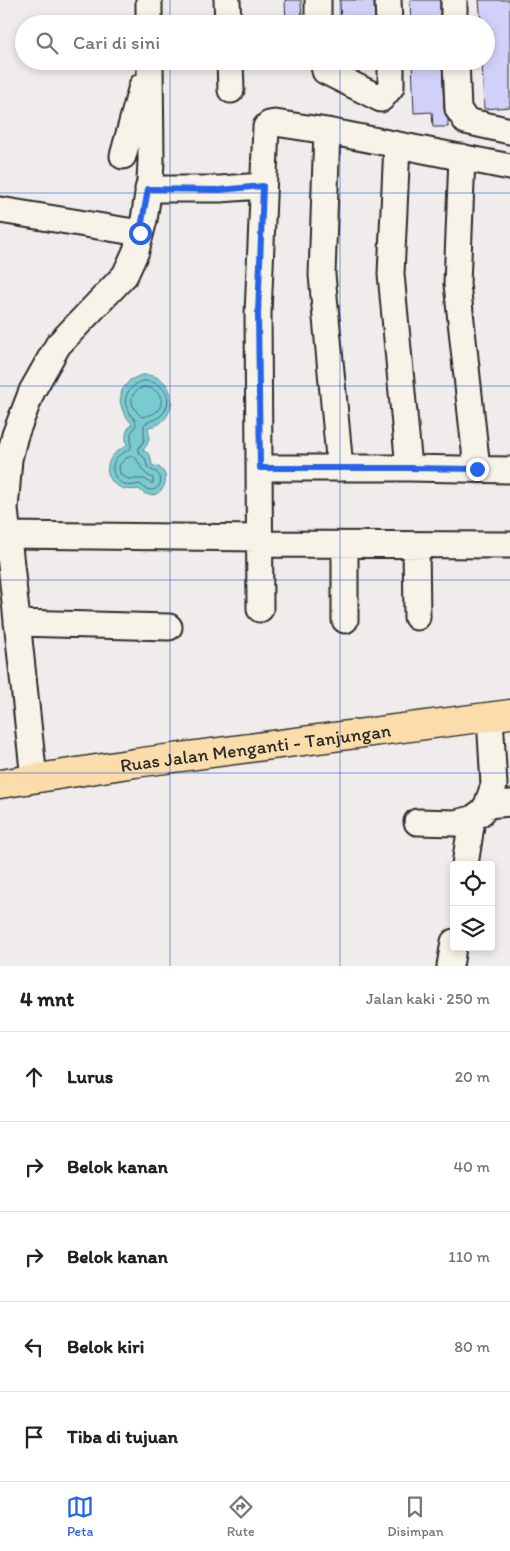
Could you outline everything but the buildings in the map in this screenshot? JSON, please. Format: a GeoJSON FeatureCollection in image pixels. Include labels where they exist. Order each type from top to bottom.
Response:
{"type":"FeatureCollection","features":[{"type":"Feature","properties":{"kind":"main road","name":"Ruas Jalan Menganti - Tanjungan"},"geometry":{"type":"LineString","coordinates":[[0,784],[135,763],[500,715]]}},
{"type":"Feature","properties":{"kind":"street"},"geometry":{"type":"LineString","coordinates":[[149,0],[149,15]]}},
{"type":"Feature","properties":{"kind":"street"},"geometry":{"type":"LineString","coordinates":[[227,0],[228,15]]}},
{"type":"Feature","properties":{"kind":"street"},"geometry":{"type":"LineString","coordinates":[[318,0],[318,15]]}},
{"type":"Feature","properties":{"kind":"street"},"geometry":{"type":"LineString","coordinates":[[388,0],[389,15]]}},
{"type":"Feature","properties":{"kind":"street"},"geometry":{"type":"LineString","coordinates":[[454,0],[454,15]]}},
{"type":"Feature","properties":{"kind":"street"},"geometry":{"type":"LineString","coordinates":[[123,156],[147,70]]}},
{"type":"Feature","properties":{"kind":"street"},"geometry":{"type":"LineString","coordinates":[[34,779],[5,509],[9,459],[15,435],[32,391],[58,345],[125,275],[136,251],[150,176],[149,70]]}},
{"type":"Feature","properties":{"kind":"street"},"geometry":{"type":"LineString","coordinates":[[230,70],[231,90]]}},
{"type":"Feature","properties":{"kind":"street"},"geometry":{"type":"LineString","coordinates":[[325,70],[381,99],[391,87],[390,70]]}},
{"type":"Feature","properties":{"kind":"street"},"geometry":{"type":"LineString","coordinates":[[456,70],[458,109],[466,122],[510,131]]}},
{"type":"Feature","properties":{"kind":"street"},"geometry":{"type":"LineString","coordinates":[[260,609],[258,314],[266,127],[269,124],[275,123],[327,131],[510,167]]}},
{"type":"Feature","properties":{"kind":"street"},"geometry":{"type":"LineString","coordinates":[[327,131],[322,275],[340,468]]}},
{"type":"Feature","properties":{"kind":"street"},"geometry":{"type":"LineString","coordinates":[[397,145],[391,274],[409,468]]}},
{"type":"Feature","properties":{"kind":"street"},"geometry":{"type":"LineString","coordinates":[[462,158],[457,284],[477,469]]}},
{"type":"Feature","properties":{"kind":"street"},"geometry":{"type":"LineString","coordinates":[[150,176],[220,190],[263,186]]}},
{"type":"Feature","properties":{"kind":"street"},"geometry":{"type":"LineString","coordinates":[[0,210],[140,233]]}},
{"type":"Feature","properties":{"kind":"street"},"geometry":{"type":"LineString","coordinates":[[260,468],[510,470]]}},
{"type":"Feature","properties":{"kind":"street"},"geometry":{"type":"LineString","coordinates":[[8,535],[345,545],[510,545]]}},
{"type":"Feature","properties":{"kind":"street"},"geometry":{"type":"LineString","coordinates":[[345,545],[345,620]]}},
{"type":"Feature","properties":{"kind":"street"},"geometry":{"type":"LineString","coordinates":[[416,545],[417,617]]}},
{"type":"Feature","properties":{"kind":"street"},"geometry":{"type":"LineString","coordinates":[[17,623],[168,627]]}},
{"type":"Feature","properties":{"kind":"street"},"geometry":{"type":"LineString","coordinates":[[467,861],[493,808],[500,715]]}},
{"type":"Feature","properties":{"kind":"street"},"geometry":{"type":"LineString","coordinates":[[417,822],[456,823],[493,808]]}},
{"type":"Feature","properties":{"kind":"street"},"geometry":{"type":"LineString","coordinates":[[450,966],[452,951]]}},
{"type":"Feature","properties":{"kind":"water"},"geometry":{"type":"Polygon","coordinates":[[[141,375],[161,379],[170,391],[171,398],[169,412],[165,419],[158,425],[148,427],[149,439],[143,450],[150,455],[152,465],[160,468],[164,472],[165,477],[164,487],[156,494],[151,495],[145,494],[139,489],[127,489],[118,486],[108,474],[108,466],[111,459],[117,452],[127,446],[126,434],[132,424],[124,414],[120,402],[122,390],[130,380],[141,375]]]}},
{"type":"Feature","properties":{"kind":"route"},"geometry":{"type":"LineString","coordinates":[[140,233],[144,220],[148,189],[220,190],[263,186],[258,314],[260,468],[477,469]]}}]}
